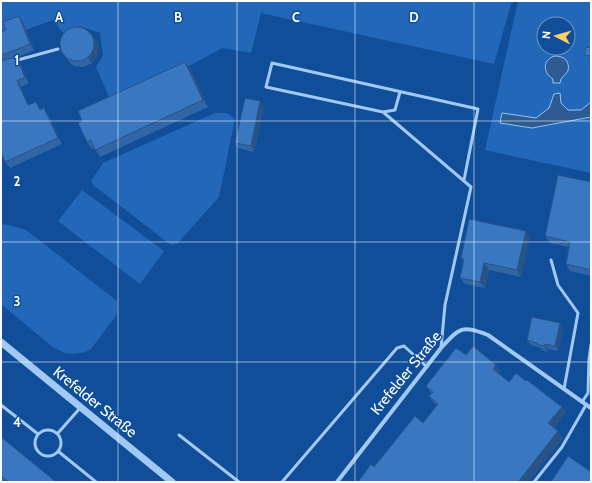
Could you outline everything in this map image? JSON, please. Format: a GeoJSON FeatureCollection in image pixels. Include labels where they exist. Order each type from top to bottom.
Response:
{"type":"FeatureCollection","features":[{"type":"Feature","properties":{"kind":"street","name":"Krefelder Straße"},"geometry":{"type":"LineString","coordinates":[[337,482],[426,366],[456,331],[471,328],[488,335],[591,408]]}},
{"type":"Feature","properties":{"kind":"street","name":"Krefelder Straße"},"geometry":{"type":"LineString","coordinates":[[1,342],[172,482]]}},
{"type":"Feature","properties":{"kind":"lane"},"geometry":{"type":"LineString","coordinates":[[8,63],[58,49]]}},
{"type":"Feature","properties":{"kind":"lane"},"geometry":{"type":"LineString","coordinates":[[400,92],[395,110],[383,112],[266,87],[272,63],[478,109],[464,180]]}},
{"type":"Feature","properties":{"kind":"lane"},"geometry":{"type":"LineString","coordinates":[[383,112],[471,187],[445,305],[441,348]]}},
{"type":"Feature","properties":{"kind":"lane"},"geometry":{"type":"LineString","coordinates":[[551,260],[558,285],[578,313],[564,390]]}},
{"type":"Feature","properties":{"kind":"lane"},"geometry":{"type":"LineString","coordinates":[[534,482],[562,447],[584,404],[588,393],[591,345]]}},
{"type":"Feature","properties":{"kind":"lane"},"geometry":{"type":"LineString","coordinates":[[282,482],[397,348],[404,346],[426,366]]}},
{"type":"Feature","properties":{"kind":"lane"},"geometry":{"type":"LineString","coordinates":[[1,405],[38,434]]}},
{"type":"Feature","properties":{"kind":"lane"},"geometry":{"type":"LineString","coordinates":[[58,433],[81,407]]}},
{"type":"Feature","properties":{"kind":"lane"},"geometry":{"type":"LineString","coordinates":[[46,430],[58,433],[62,440],[59,452],[55,455],[47,457],[39,453],[35,446],[38,434],[46,430]]}},
{"type":"Feature","properties":{"kind":"lane"},"geometry":{"type":"LineString","coordinates":[[179,435],[239,482]]}},
{"type":"Feature","properties":{"kind":"lane"},"geometry":{"type":"LineString","coordinates":[[59,452],[96,482]]}},
{"type":"Feature","properties":{"kind":"shaded area"},"geometry":{"type":"Polygon","coordinates":[[[1,1],[516,1],[511,4],[494,64],[261,13],[251,53],[222,48],[193,64],[109,97],[96,67],[103,56],[100,33],[79,26],[64,34],[53,20],[1,39],[1,1]]]}},
{"type":"Feature","properties":{"kind":"shaded area"},"geometry":{"type":"Polygon","coordinates":[[[518,1],[591,1],[591,51],[587,58],[591,59],[591,102],[581,110],[568,110],[561,103],[559,93],[549,108],[536,118],[502,113],[500,123],[532,128],[591,117],[591,173],[485,150],[518,1]],[[548,59],[545,66],[553,79],[562,77],[566,74],[568,65],[548,59]]]}},
{"type":"Feature","properties":{"kind":"shaded area"},"geometry":{"type":"Polygon","coordinates":[[[559,56],[564,58],[567,62],[568,71],[561,79],[560,83],[553,83],[553,79],[547,73],[545,66],[551,58],[559,56]]]}},
{"type":"Feature","properties":{"kind":"shaded area"},"geometry":{"type":"Polygon","coordinates":[[[560,93],[561,103],[568,110],[581,110],[591,102],[591,117],[532,128],[500,123],[502,113],[536,118],[549,108],[554,94],[560,93]]]}},
{"type":"Feature","properties":{"kind":"shaded area"},"geometry":{"type":"Polygon","coordinates":[[[215,113],[227,113],[235,119],[219,197],[177,244],[171,245],[93,185],[91,181],[103,163],[215,113]]]}},
{"type":"Feature","properties":{"kind":"shaded area"},"geometry":{"type":"Polygon","coordinates":[[[82,190],[164,251],[140,284],[58,221],[82,190]]]}},
{"type":"Feature","properties":{"kind":"shaded area"},"geometry":{"type":"Polygon","coordinates":[[[1,224],[26,230],[117,301],[117,314],[91,349],[82,353],[73,354],[65,353],[54,348],[1,304],[1,224]]]}},
{"type":"Feature","properties":{"kind":"building"},"geometry":{"type":"Polygon","coordinates":[[[19,16],[30,44],[1,55],[1,32],[6,30],[3,22],[19,16]]]}},
{"type":"Feature","properties":{"kind":"building"},"geometry":{"type":"Polygon","coordinates":[[[74,27],[80,27],[84,28],[91,34],[94,44],[93,51],[87,58],[80,61],[74,61],[70,60],[63,54],[60,47],[60,41],[61,37],[67,30],[74,27]]]}},
{"type":"Feature","properties":{"kind":"building"},"geometry":{"type":"Polygon","coordinates":[[[586,47],[591,48],[591,56],[584,55],[586,47]]]}},
{"type":"Feature","properties":{"kind":"building"},"geometry":{"type":"Polygon","coordinates":[[[16,57],[25,77],[17,81],[28,105],[36,102],[40,110],[44,108],[58,138],[5,162],[1,152],[1,61],[16,57]]]}},
{"type":"Feature","properties":{"kind":"building"},"geometry":{"type":"Polygon","coordinates":[[[185,62],[203,100],[95,150],[91,140],[87,142],[78,123],[82,121],[78,111],[185,62]]]}},
{"type":"Feature","properties":{"kind":"building"},"geometry":{"type":"Polygon","coordinates":[[[245,98],[260,101],[251,146],[235,143],[245,98]]]}},
{"type":"Feature","properties":{"kind":"building"},"geometry":{"type":"Polygon","coordinates":[[[558,175],[591,182],[591,270],[566,264],[570,242],[545,236],[558,175]]]}},
{"type":"Feature","properties":{"kind":"building"},"geometry":{"type":"Polygon","coordinates":[[[469,219],[526,231],[517,270],[484,263],[480,282],[460,278],[464,259],[461,258],[469,219]]]}},
{"type":"Feature","properties":{"kind":"building"},"geometry":{"type":"Polygon","coordinates":[[[532,317],[560,323],[555,346],[545,344],[544,346],[539,345],[527,340],[532,317]]]}},
{"type":"Feature","properties":{"kind":"building"},"geometry":{"type":"Polygon","coordinates":[[[473,346],[496,365],[493,369],[509,382],[516,373],[562,407],[548,423],[558,431],[518,482],[358,482],[371,464],[374,467],[415,416],[423,423],[438,404],[429,396],[433,392],[426,386],[456,348],[466,355],[473,346]]]}},
{"type":"Feature","properties":{"kind":"building"},"geometry":{"type":"Polygon","coordinates":[[[1,437],[56,482],[9,482],[1,476],[1,437]]]}},
{"type":"Feature","properties":{"kind":"building"},"geometry":{"type":"Polygon","coordinates":[[[568,456],[591,472],[591,482],[551,482],[568,456]]]}}]}
